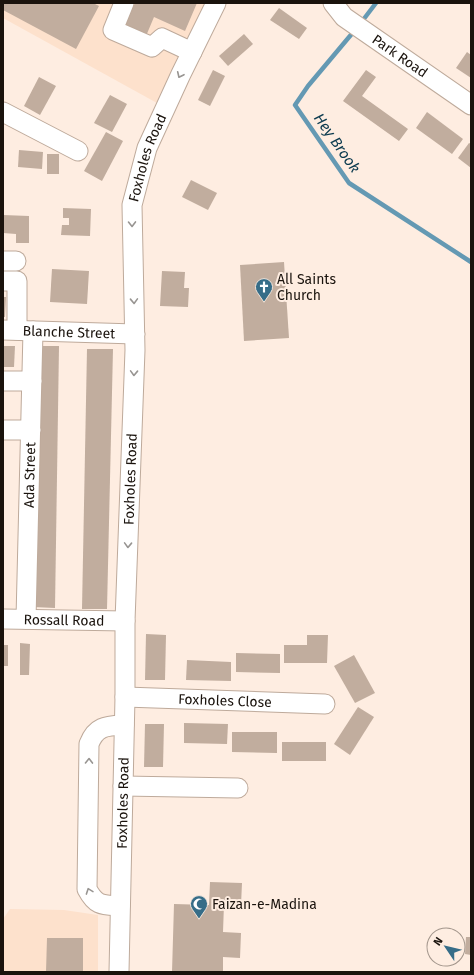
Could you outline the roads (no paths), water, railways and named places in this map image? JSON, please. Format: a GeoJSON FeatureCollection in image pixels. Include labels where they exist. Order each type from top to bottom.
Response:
{"type":"FeatureCollection","features":[{"type":"Feature","properties":{"kind":"street"},"geometry":{"type":"LineString","coordinates":[[124,3],[113,30],[152,47],[162,38],[192,52]]}},
{"type":"Feature","properties":{"kind":"street","name":"Foxholes Road"},"geometry":{"type":"LineString","coordinates":[[119,972],[125,697],[125,621],[135,334],[132,204],[147,148],[216,3]]}},
{"type":"Feature","properties":{"kind":"street","name":"Park Road"},"geometry":{"type":"LineString","coordinates":[[339,10],[374,37],[471,105]]}},
{"type":"Feature","properties":{"kind":"street"},"geometry":{"type":"LineString","coordinates":[[3,112],[78,151]]}},
{"type":"Feature","properties":{"kind":"street","name":"Ada Street"},"geometry":{"type":"LineString","coordinates":[[10,281],[18,330],[32,381],[26,619]]}},
{"type":"Feature","properties":{"kind":"street","name":"Blanche Street"},"geometry":{"type":"LineString","coordinates":[[18,330],[135,334]]}},
{"type":"Feature","properties":{"kind":"street"},"geometry":{"type":"LineString","coordinates":[[3,381],[32,381]]}},
{"type":"Feature","properties":{"kind":"street"},"geometry":{"type":"LineString","coordinates":[[3,430],[31,430]]}},
{"type":"Feature","properties":{"kind":"street","name":"Rossall Road"},"geometry":{"type":"LineString","coordinates":[[3,618],[125,621]]}},
{"type":"Feature","properties":{"kind":"street","name":"Foxholes Close"},"geometry":{"type":"LineString","coordinates":[[125,697],[325,704]]}},
{"type":"Feature","properties":{"kind":"street"},"geometry":{"type":"LineString","coordinates":[[120,906],[102,905],[93,900],[87,889],[89,744],[92,735],[104,726],[124,725]]}},
{"type":"Feature","properties":{"kind":"street"},"geometry":{"type":"LineString","coordinates":[[123,786],[238,788]]}},
{"type":"Feature","properties":{"kind":"waterway","name":"Hey Brook"},"geometry":{"type":"LineString","coordinates":[[360,24],[376,3]]}},
{"type":"Feature","properties":{"kind":"waterway","name":"Hey Brook"},"geometry":{"type":"LineString","coordinates":[[355,30],[308,86],[295,105],[349,183],[471,262]]}},
{"type":"Feature","properties":{"kind":"place","name":"All Saints Church"},"geometry":{"type":"Point","coordinates":[264,302]}},
{"type":"Feature","properties":{"kind":"place","name":"Faizan-e-Madina"},"geometry":{"type":"Point","coordinates":[199,919]}}]}
